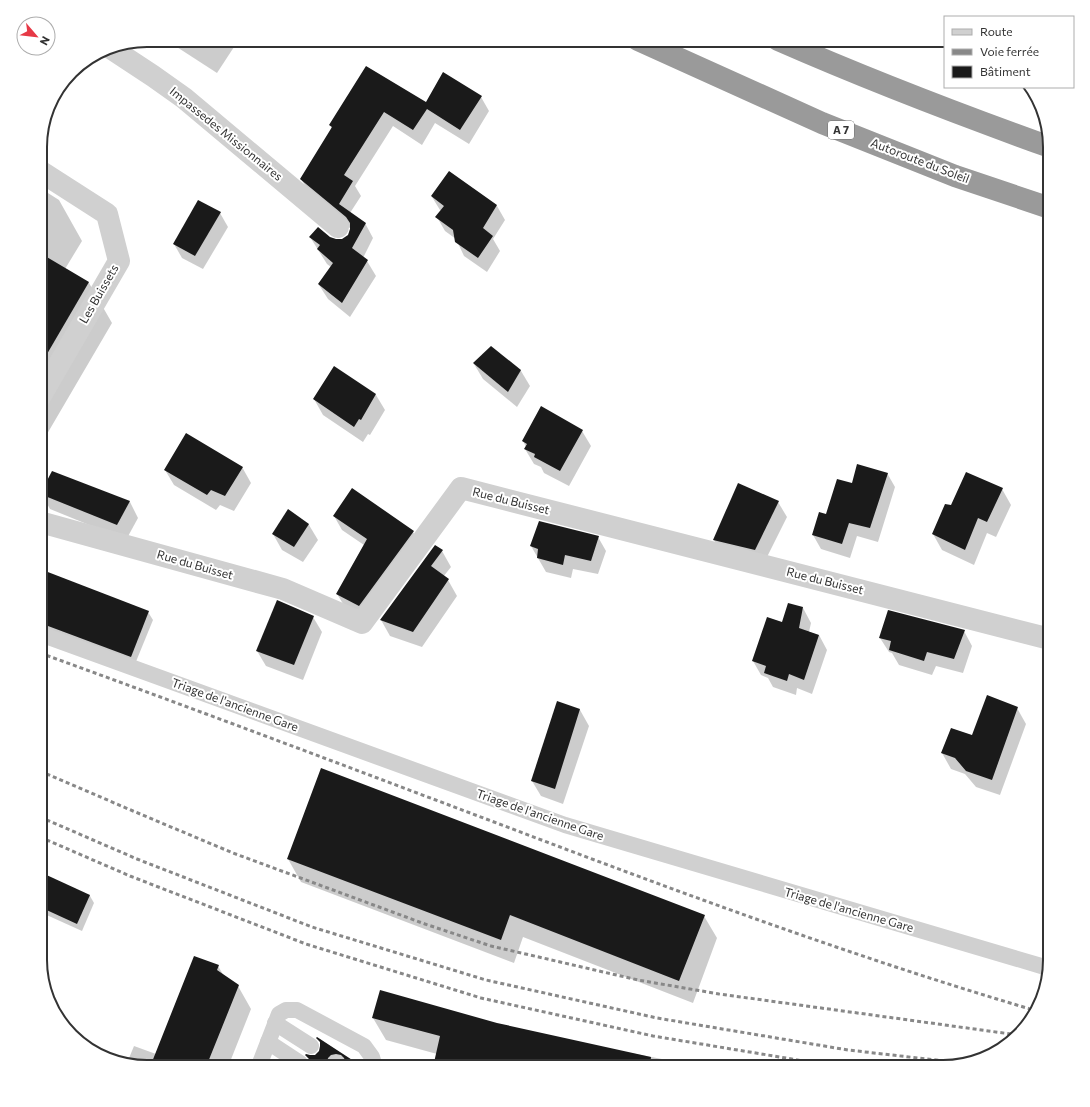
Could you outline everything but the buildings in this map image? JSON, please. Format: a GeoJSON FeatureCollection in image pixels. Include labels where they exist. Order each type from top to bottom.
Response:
{"type":"FeatureCollection","features":[{"type":"Feature","properties":{"kind":"highway","name":"Autoroute du Soleil"},"geometry":{"type":"LineString","coordinates":[[654,47],[822,123],[955,176],[1043,206]]}},
{"type":"Feature","properties":{"kind":"highway"},"geometry":{"type":"LineString","coordinates":[[794,47],[838,67],[1043,144]]}},
{"type":"Feature","properties":{"kind":"street","name":"Impassedes Missionnaires"},"geometry":{"type":"LineString","coordinates":[[116,52],[184,98],[338,226]]}},
{"type":"Feature","properties":{"kind":"street","name":"Les Buissets"},"geometry":{"type":"LineString","coordinates":[[47,176],[107,214],[119,261],[47,385]]}},
{"type":"Feature","properties":{"kind":"street","name":"Rue du Buisset"},"geometry":{"type":"LineString","coordinates":[[47,524],[283,589],[362,623],[461,488],[1043,636]]}},
{"type":"Feature","properties":{"kind":"lane","name":"Triage de l'ancienne Gare"},"geometry":{"type":"LineString","coordinates":[[47,637],[565,826],[1043,966]]}},
{"type":"Feature","properties":{"kind":"lane"},"geometry":{"type":"LineString","coordinates":[[261,1060],[279,1014],[286,1010],[297,1010],[364,1046],[373,1060]]}},
{"type":"Feature","properties":{"kind":"lane"},"geometry":{"type":"LineString","coordinates":[[275,1023],[311,1046]]}},
{"type":"Feature","properties":{"kind":"lane"},"geometry":{"type":"LineString","coordinates":[[268,1042],[295,1060]]}},
{"type":"Feature","properties":{"kind":"railway"},"geometry":{"type":"LineString","coordinates":[[47,656],[628,873],[764,922],[900,968],[1030,1009]]}},
{"type":"Feature","properties":{"kind":"railway"},"geometry":{"type":"LineString","coordinates":[[47,774],[233,853],[425,924],[491,946],[638,980],[719,994],[1010,1034]]}},
{"type":"Feature","properties":{"kind":"railway"},"geometry":{"type":"LineString","coordinates":[[47,820],[137,859],[312,927],[486,980],[657,1018],[848,1050],[936,1060]]}},
{"type":"Feature","properties":{"kind":"railway"},"geometry":{"type":"LineString","coordinates":[[47,840],[130,876],[306,944],[481,998],[653,1036],[798,1060]]}}]}
